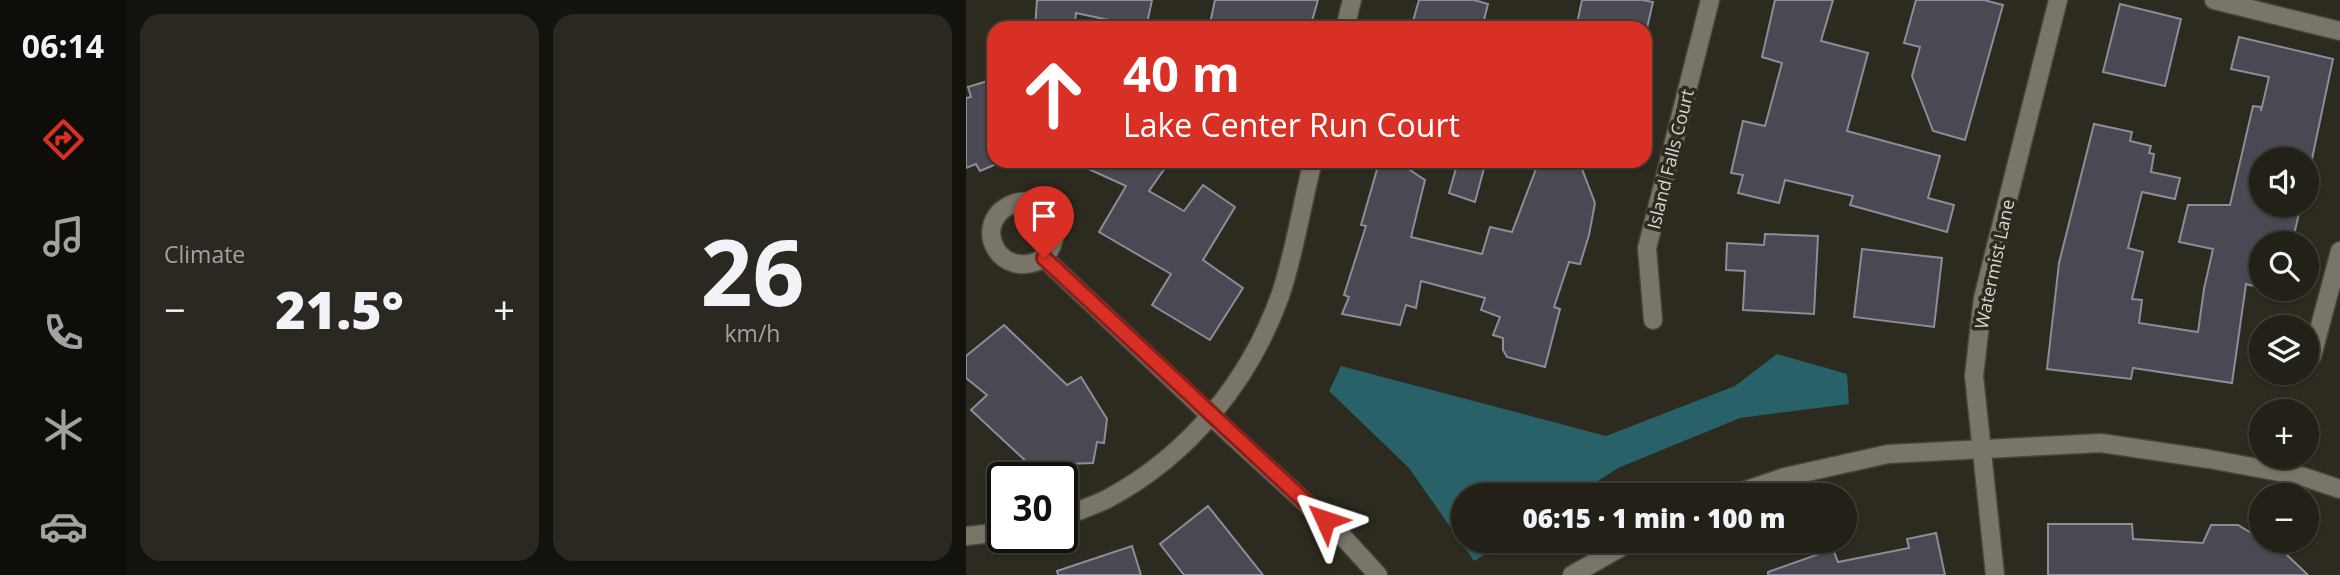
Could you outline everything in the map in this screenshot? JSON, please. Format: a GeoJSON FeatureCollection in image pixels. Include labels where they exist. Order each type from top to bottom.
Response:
{"type":"FeatureCollection","features":[{"type":"Feature","properties":{"kind":"street"},"geometry":{"type":"LineString","coordinates":[[1347,21],[1352,0]]}},
{"type":"Feature","properties":{"kind":"street","name":"Island Falls Court"},"geometry":{"type":"LineString","coordinates":[[1653,320],[1647,248],[1710,0]]}},
{"type":"Feature","properties":{"kind":"street","name":"Watermist Lane"},"geometry":{"type":"LineString","coordinates":[[1995,575],[1974,376],[1983,298],[2057,0]]}},
{"type":"Feature","properties":{"kind":"street"},"geometry":{"type":"LineString","coordinates":[[2214,0],[2340,31]]}},
{"type":"Feature","properties":{"kind":"street"},"geometry":{"type":"LineString","coordinates":[[1078,511],[1107,499],[1163,463],[1211,416],[1240,379],[1263,337],[1281,293],[1311,168]]}},
{"type":"Feature","properties":{"kind":"street"},"geometry":{"type":"LineString","coordinates":[[2319,330],[2340,251]]}},
{"type":"Feature","properties":{"kind":"street"},"geometry":{"type":"LineString","coordinates":[[1044,258],[1344,538],[1378,575]]}},
{"type":"Feature","properties":{"kind":"street"},"geometry":{"type":"LineString","coordinates":[[1767,483],[1888,454],[2101,443],[2301,476],[2340,489]]}},
{"type":"Feature","properties":{"kind":"street"},"geometry":{"type":"LineString","coordinates":[[966,537],[987,534]]}},
{"type":"Feature","properties":{"kind":"street"},"geometry":{"type":"LineString","coordinates":[[1572,575],[1611,553]]}},
{"type":"Feature","properties":{"kind":"water"},"geometry":{"type":"Polygon","coordinates":[[[1777,354],[1847,374],[1849,404],[1740,418],[1618,468],[1595,483],[1451,483],[1451,528],[1409,468],[1329,391],[1341,366],[1606,436],[1735,386],[1777,354]]]}},
{"type":"Feature","properties":{"kind":"water"},"geometry":{"type":"Polygon","coordinates":[[[1468,553],[1487,553],[1474,561],[1468,553]]]}},
{"type":"Feature","properties":{"kind":"building"},"geometry":{"type":"Polygon","coordinates":[[[1037,0],[1152,0],[1148,21],[1113,21],[1076,13],[1075,21],[1036,21],[1037,0]]]}},
{"type":"Feature","properties":{"kind":"building"},"geometry":{"type":"Polygon","coordinates":[[[1215,0],[1318,0],[1312,21],[1210,21],[1215,0]]]}},
{"type":"Feature","properties":{"kind":"building"},"geometry":{"type":"Polygon","coordinates":[[[1419,0],[1474,0],[1488,4],[1484,21],[1413,21],[1419,0]]]}},
{"type":"Feature","properties":{"kind":"building"},"geometry":{"type":"Polygon","coordinates":[[[1582,0],[1653,2],[1649,21],[1578,21],[1582,0]]]}},
{"type":"Feature","properties":{"kind":"building"},"geometry":{"type":"Polygon","coordinates":[[[1775,0],[1833,0],[1821,41],[1868,53],[1847,131],[1940,156],[1928,198],[1954,205],[1947,232],[1850,205],[1853,196],[1785,180],[1779,203],[1738,193],[1743,175],[1731,173],[1743,121],[1765,126],[1782,63],[1762,57],[1775,0]]]}},
{"type":"Feature","properties":{"kind":"building"},"geometry":{"type":"Polygon","coordinates":[[[1916,0],[1984,0],[2003,5],[1965,140],[1933,131],[1912,76],[1920,47],[1904,43],[1916,0]]]}},
{"type":"Feature","properties":{"kind":"building"},"geometry":{"type":"Polygon","coordinates":[[[2120,4],[2181,19],[2165,86],[2103,72],[2120,4]]]}},
{"type":"Feature","properties":{"kind":"building"},"geometry":{"type":"Polygon","coordinates":[[[2239,37],[2333,59],[2315,147],[2249,147],[2249,217],[2298,217],[2295,231],[2249,231],[2249,285],[2246,284],[2232,383],[2133,368],[2131,379],[2047,369],[2059,263],[2094,124],[2132,132],[2130,141],[2151,146],[2149,153],[2154,154],[2151,172],[2180,178],[2175,199],[2142,192],[2128,248],[2143,252],[2132,299],[2142,300],[2139,323],[2198,332],[2213,249],[2179,242],[2188,205],[2230,205],[2253,106],[2261,107],[2261,111],[2269,77],[2231,69],[2239,37]]]}},
{"type":"Feature","properties":{"kind":"building"},"geometry":{"type":"Polygon","coordinates":[[[987,81],[987,168],[980,171],[976,164],[966,168],[966,98],[971,97],[968,87],[987,81]]]}},
{"type":"Feature","properties":{"kind":"building"},"geometry":{"type":"Polygon","coordinates":[[[1086,168],[1165,168],[1149,191],[1184,211],[1203,185],[1235,207],[1203,260],[1243,288],[1210,340],[1152,305],[1171,274],[1099,232],[1126,186],[1086,168]]]}},
{"type":"Feature","properties":{"kind":"building"},"geometry":{"type":"Polygon","coordinates":[[[1377,168],[1410,168],[1425,180],[1411,237],[1482,254],[1490,227],[1512,232],[1536,168],[1582,168],[1595,203],[1580,264],[1569,262],[1554,307],[1560,309],[1545,367],[1507,357],[1503,350],[1503,338],[1493,335],[1500,317],[1481,310],[1485,298],[1421,281],[1416,308],[1406,305],[1400,325],[1342,314],[1349,297],[1344,295],[1366,226],[1361,225],[1377,168]]]}},
{"type":"Feature","properties":{"kind":"building"},"geometry":{"type":"Polygon","coordinates":[[[1456,168],[1484,168],[1475,202],[1449,193],[1456,168]]]}},
{"type":"Feature","properties":{"kind":"building"},"geometry":{"type":"Polygon","coordinates":[[[1765,234],[1818,236],[1814,314],[1743,310],[1745,271],[1726,270],[1727,243],[1764,245],[1765,234]]]}},
{"type":"Feature","properties":{"kind":"building"},"geometry":{"type":"Polygon","coordinates":[[[1862,249],[1942,258],[1934,327],[1854,317],[1862,249]]]}},
{"type":"Feature","properties":{"kind":"building"},"geometry":{"type":"Polygon","coordinates":[[[1004,325],[1067,385],[1081,377],[1107,419],[1104,443],[1097,442],[1093,463],[1027,462],[971,410],[987,395],[966,378],[966,356],[1004,325]]]}},
{"type":"Feature","properties":{"kind":"building"},"geometry":{"type":"Polygon","coordinates":[[[1208,506],[1263,575],[1184,575],[1160,544],[1208,506]]]}},
{"type":"Feature","properties":{"kind":"building"},"geometry":{"type":"Polygon","coordinates":[[[2048,524],[2132,524],[2133,539],[2203,543],[2211,525],[2238,525],[2249,532],[2249,553],[2284,553],[2308,575],[2048,575],[2048,524]]]}},
{"type":"Feature","properties":{"kind":"building"},"geometry":{"type":"Polygon","coordinates":[[[1936,533],[1945,575],[1768,575],[1768,572],[1822,553],[1835,553],[1838,562],[1909,548],[1907,539],[1936,533]]]}},
{"type":"Feature","properties":{"kind":"building"},"geometry":{"type":"Polygon","coordinates":[[[1132,546],[1141,575],[1058,575],[1057,571],[1132,546]]]}},
{"type":"Feature","properties":{"kind":"route"},"geometry":{"type":"LineString","coordinates":[[1044,258],[1325,520]]}}]}
